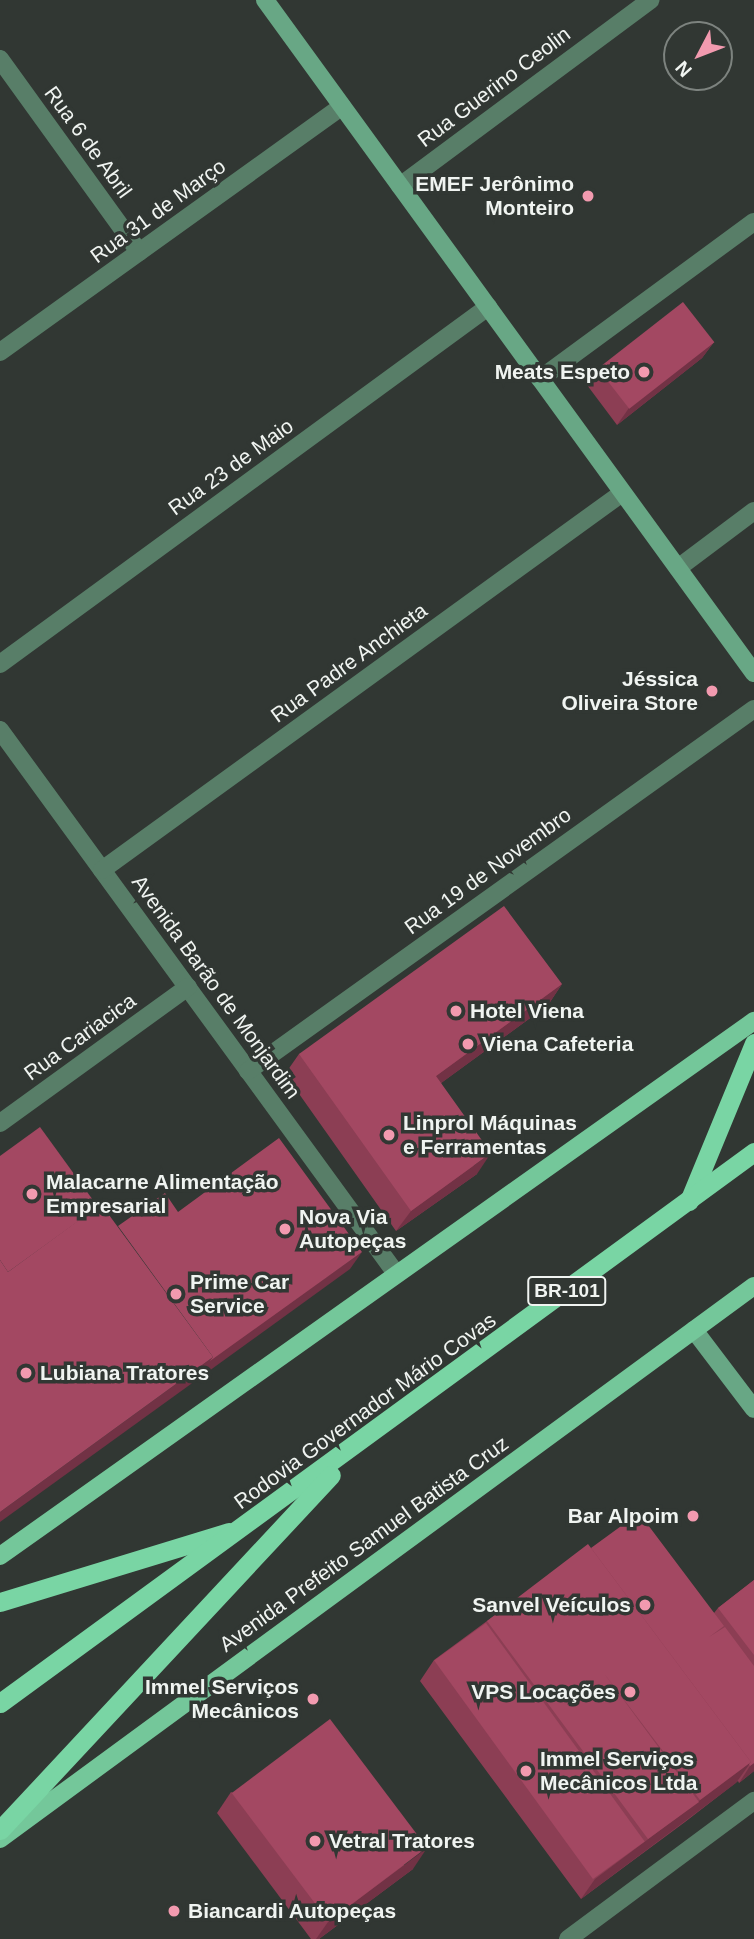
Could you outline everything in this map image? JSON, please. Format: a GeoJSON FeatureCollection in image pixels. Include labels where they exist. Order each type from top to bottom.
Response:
{"type":"FeatureCollection","features":[{"type":"Feature","properties":{"kind":"highway"},"geometry":{"type":"LineString","coordinates":[[688,1202],[754,1043]]}},
{"type":"Feature","properties":{"kind":"highway","name":"Rodovia Governador Mário Covas"},"geometry":{"type":"LineString","coordinates":[[0,1703],[361,1443],[754,1152]]}},
{"type":"Feature","properties":{"kind":"highway"},"geometry":{"type":"LineString","coordinates":[[0,1830],[361,1443]]}},
{"type":"Feature","properties":{"kind":"highway"},"geometry":{"type":"LineString","coordinates":[[0,1602],[243,1527]]}},
{"type":"Feature","properties":{"kind":"main road"},"geometry":{"type":"LineString","coordinates":[[265,0],[754,673]]}},
{"type":"Feature","properties":{"kind":"main road"},"geometry":{"type":"LineString","coordinates":[[0,1556],[395,1272],[754,1021]]}},
{"type":"Feature","properties":{"kind":"main road","name":"Avenida Prefeito Samuel Batista Cruz"},"geometry":{"type":"LineString","coordinates":[[0,1839],[754,1286]]}},
{"type":"Feature","properties":{"kind":"main road"},"geometry":{"type":"LineString","coordinates":[[694,1330],[754,1409]]}},
{"type":"Feature","properties":{"kind":"street","name":"Rua Guerino Ceolin"},"geometry":{"type":"LineString","coordinates":[[400,186],[650,0]]}},
{"type":"Feature","properties":{"kind":"street","name":"Rua 6 de Abril"},"geometry":{"type":"LineString","coordinates":[[0,59],[139,252]]}},
{"type":"Feature","properties":{"kind":"street","name":"Rua 31 de Março"},"geometry":{"type":"LineString","coordinates":[[0,352],[342,106]]}},
{"type":"Feature","properties":{"kind":"street"},"geometry":{"type":"LineString","coordinates":[[540,379],[754,222]]}},
{"type":"Feature","properties":{"kind":"street","name":"Rua 23 de Maio"},"geometry":{"type":"LineString","coordinates":[[0,664],[488,307]]}},
{"type":"Feature","properties":{"kind":"street","name":"Rua Padre Anchieta"},"geometry":{"type":"LineString","coordinates":[[102,870],[622,493]]}},
{"type":"Feature","properties":{"kind":"street"},"geometry":{"type":"LineString","coordinates":[[678,568],[754,511]]}},
{"type":"Feature","properties":{"kind":"street","name":"Rua 19 de Novembro"},"geometry":{"type":"LineString","coordinates":[[248,1070],[754,709]]}},
{"type":"Feature","properties":{"kind":"street","name":"Avenida Barão de Monjardim"},"geometry":{"type":"LineString","coordinates":[[0,730],[395,1272]]}},
{"type":"Feature","properties":{"kind":"street","name":"Rua Cariacica"},"geometry":{"type":"LineString","coordinates":[[0,1123],[187,987]]}},
{"type":"Feature","properties":{"kind":"street"},"geometry":{"type":"LineString","coordinates":[[568,1939],[754,1801]]}},
{"type":"Feature","properties":{"kind":"building","name":"Meats Espeto"},"geometry":{"type":"Polygon","coordinates":[[[683,302],[714,342],[629,409],[598,368],[683,302]]]}},
{"type":"Feature","properties":{"kind":"building"},"geometry":{"type":"Polygon","coordinates":[[[504,906],[562,984],[436,1076],[491,1153],[411,1211],[299,1054],[504,906]]]}},
{"type":"Feature","properties":{"kind":"building","name":"Malacarne Alimentação Empresarial"},"geometry":{"type":"Polygon","coordinates":[[[40,1127],[98,1207],[8,1272],[0,1260],[0,1156],[40,1127]]]}},
{"type":"Feature","properties":{"kind":"building"},"geometry":{"type":"Polygon","coordinates":[[[279,1138],[362,1252],[210,1361],[213,1357],[118,1226],[165,1193],[178,1212],[279,1138]]]}},
{"type":"Feature","properties":{"kind":"building"},"geometry":{"type":"Polygon","coordinates":[[[101,1204],[213,1357],[0,1512],[0,1260],[8,1272],[101,1204]]]}},
{"type":"Feature","properties":{"kind":"building"},"geometry":{"type":"Polygon","coordinates":[[[639,1513],[724,1626],[709,1637],[725,1627],[754,1666],[754,1763],[750,1766],[751,1762],[591,1548],[639,1513]]]}},
{"type":"Feature","properties":{"kind":"building"},"geometry":{"type":"Polygon","coordinates":[[[588,1544],[751,1762],[700,1800],[603,1672],[699,1802],[648,1839],[487,1621],[588,1544]]]}},
{"type":"Feature","properties":{"kind":"building"},"geometry":{"type":"Polygon","coordinates":[[[754,1580],[754,1655],[718,1608],[754,1580]]]}},
{"type":"Feature","properties":{"kind":"building","name":"Immel Serviços Mecânicos Ltda"},"geometry":{"type":"Polygon","coordinates":[[[486,1623],[645,1841],[593,1879],[434,1661],[486,1623]]]}},
{"type":"Feature","properties":{"kind":"building","name":"Vetral Tratores"},"geometry":{"type":"Polygon","coordinates":[[[330,1719],[427,1848],[329,1922],[232,1793],[330,1719]]]}},
{"type":"Feature","properties":{"kind":"place","name":"EMEF Jerônimo Monteiro"},"geometry":{"type":"Point","coordinates":[588,196]}},
{"type":"Feature","properties":{"kind":"place","name":"Meats Espeto"},"geometry":{"type":"Point","coordinates":[644,372]}},
{"type":"Feature","properties":{"kind":"place","name":"Jéssica Oliveira Store"},"geometry":{"type":"Point","coordinates":[712,691]}},
{"type":"Feature","properties":{"kind":"place","name":"Hotel Viena"},"geometry":{"type":"Point","coordinates":[456,1011]}},
{"type":"Feature","properties":{"kind":"place","name":"Viena Cafeteria"},"geometry":{"type":"Point","coordinates":[468,1044]}},
{"type":"Feature","properties":{"kind":"place","name":"Linprol Máquinas e Ferramentas"},"geometry":{"type":"Point","coordinates":[389,1135]}},
{"type":"Feature","properties":{"kind":"place","name":"Malacarne Alimentação Empresarial"},"geometry":{"type":"Point","coordinates":[32,1194]}},
{"type":"Feature","properties":{"kind":"place","name":"Nova Via Autopeças"},"geometry":{"type":"Point","coordinates":[285,1229]}},
{"type":"Feature","properties":{"kind":"place","name":"Prime Car Service"},"geometry":{"type":"Point","coordinates":[176,1294]}},
{"type":"Feature","properties":{"kind":"place","name":"Lubiana Tratores"},"geometry":{"type":"Point","coordinates":[26,1373]}},
{"type":"Feature","properties":{"kind":"place","name":"Bar Alpoim"},"geometry":{"type":"Point","coordinates":[693,1516]}},
{"type":"Feature","properties":{"kind":"place","name":"Sanvel Veículos"},"geometry":{"type":"Point","coordinates":[645,1605]}},
{"type":"Feature","properties":{"kind":"place","name":"VPS Locações"},"geometry":{"type":"Point","coordinates":[630,1692]}},
{"type":"Feature","properties":{"kind":"place","name":"Immel Serviços Mecânicos"},"geometry":{"type":"Point","coordinates":[313,1699]}},
{"type":"Feature","properties":{"kind":"place","name":"Immel Serviços Mecânicos Ltda"},"geometry":{"type":"Point","coordinates":[526,1771]}},
{"type":"Feature","properties":{"kind":"place","name":"Vetral Tratores"},"geometry":{"type":"Point","coordinates":[315,1841]}},
{"type":"Feature","properties":{"kind":"place","name":"Biancardi Autopeças"},"geometry":{"type":"Point","coordinates":[174,1911]}}]}
